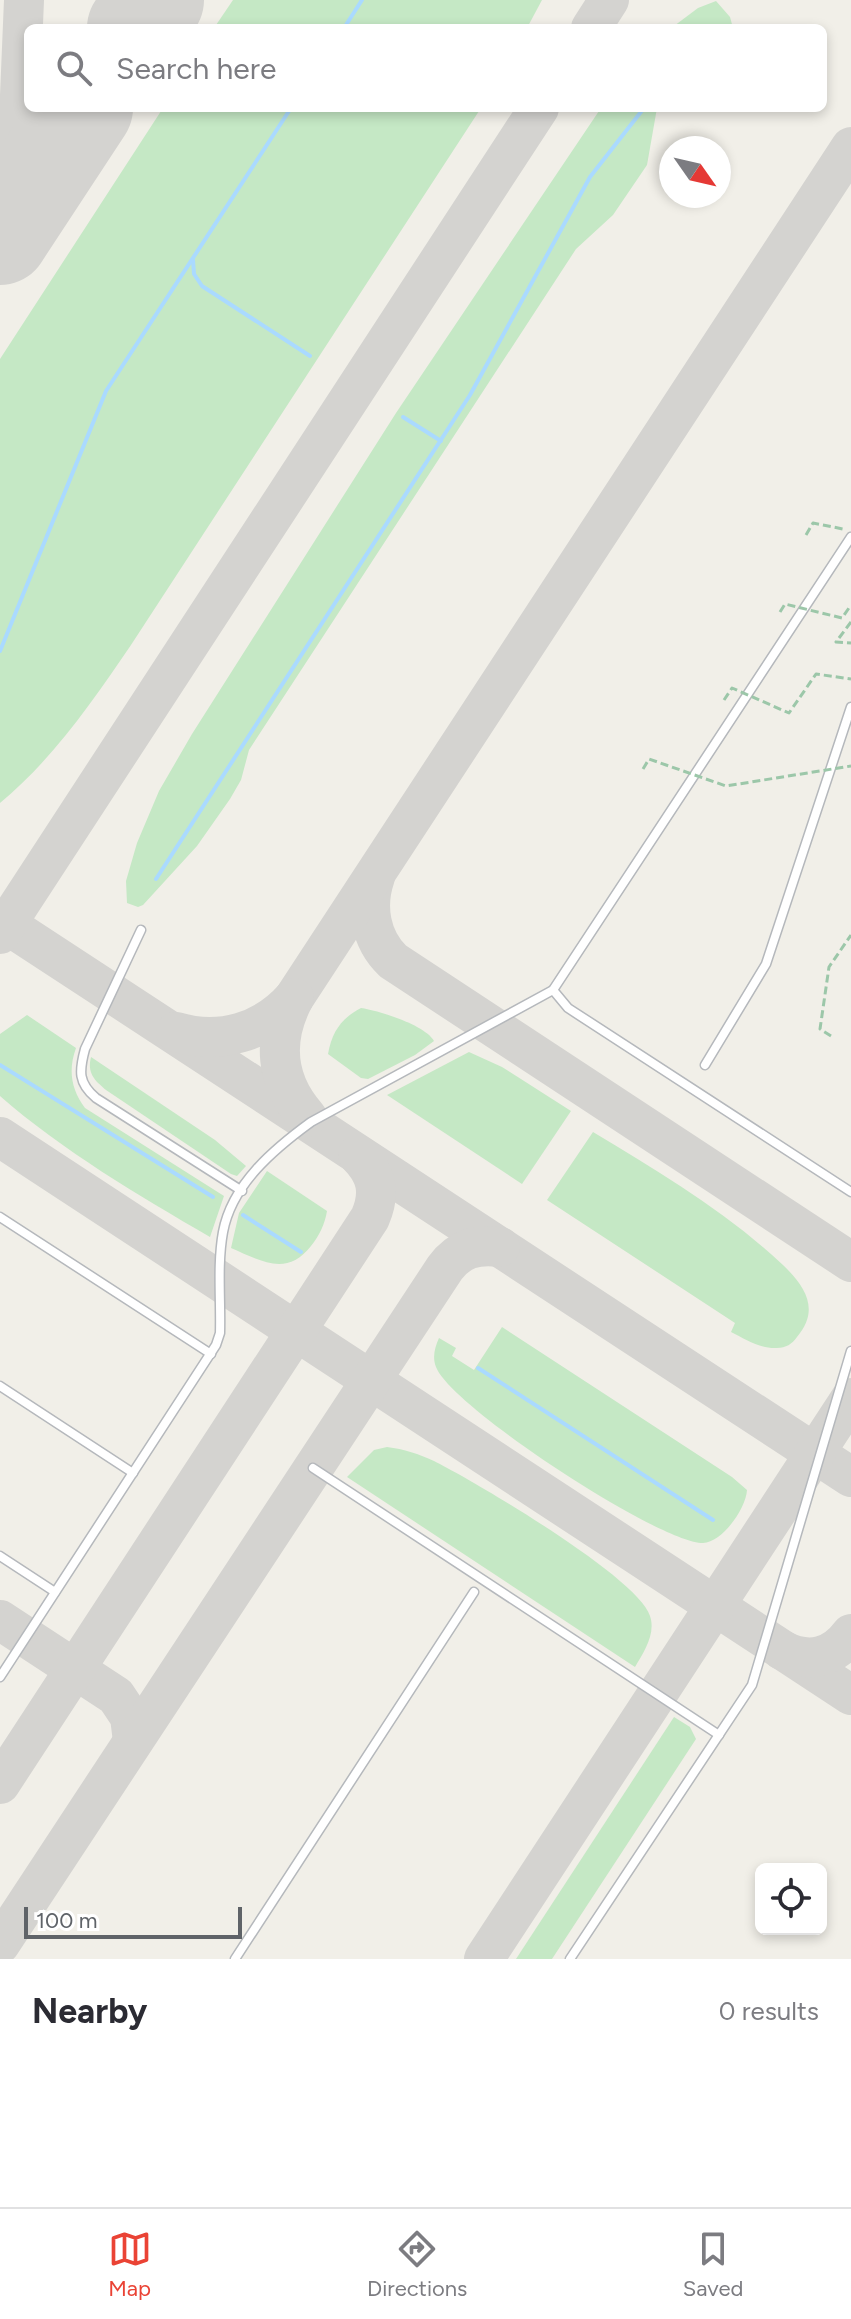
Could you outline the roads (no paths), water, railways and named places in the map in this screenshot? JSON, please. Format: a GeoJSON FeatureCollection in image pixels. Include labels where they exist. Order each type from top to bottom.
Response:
{"type":"FeatureCollection","features":[{"type":"Feature","properties":{"kind":"lane"},"geometry":{"type":"LineString","coordinates":[[0,1677],[211,1354],[220,1333],[224,1228],[259,1165],[311,1122],[553,990],[851,537]]}},
{"type":"Feature","properties":{"kind":"lane"},"geometry":{"type":"LineString","coordinates":[[705,1065],[766,964],[851,707]]}},
{"type":"Feature","properties":{"kind":"lane"},"geometry":{"type":"LineString","coordinates":[[141,930],[85,1049],[80,1069],[81,1081],[96,1098],[242,1191]]}},
{"type":"Feature","properties":{"kind":"lane"},"geometry":{"type":"LineString","coordinates":[[553,990],[568,1008],[851,1192]]}},
{"type":"Feature","properties":{"kind":"lane"},"geometry":{"type":"LineString","coordinates":[[0,1217],[211,1354]]}},
{"type":"Feature","properties":{"kind":"lane"},"geometry":{"type":"LineString","coordinates":[[570,1959],[752,1685],[851,1351]]}},
{"type":"Feature","properties":{"kind":"lane"},"geometry":{"type":"LineString","coordinates":[[0,1386],[133,1473]]}},
{"type":"Feature","properties":{"kind":"lane"},"geometry":{"type":"LineString","coordinates":[[313,1468],[719,1735]]}},
{"type":"Feature","properties":{"kind":"lane"},"geometry":{"type":"LineString","coordinates":[[0,1556],[55,1592]]}},
{"type":"Feature","properties":{"kind":"lane"},"geometry":{"type":"LineString","coordinates":[[235,1959],[474,1592]]}},
{"type":"Feature","properties":{"kind":"waterway"},"geometry":{"type":"LineString","coordinates":[[347,24],[362,0]]}},
{"type":"Feature","properties":{"kind":"waterway"},"geometry":{"type":"LineString","coordinates":[[0,651],[106,391],[288,112]]}},
{"type":"Feature","properties":{"kind":"waterway"},"geometry":{"type":"LineString","coordinates":[[156,879],[470,395],[590,177],[641,112]]}},
{"type":"Feature","properties":{"kind":"waterway"},"geometry":{"type":"LineString","coordinates":[[193,260],[194,274],[202,286],[310,356]]}},
{"type":"Feature","properties":{"kind":"waterway"},"geometry":{"type":"LineString","coordinates":[[403,417],[441,441]]}},
{"type":"Feature","properties":{"kind":"waterway"},"geometry":{"type":"LineString","coordinates":[[0,1065],[213,1197]]}},
{"type":"Feature","properties":{"kind":"waterway"},"geometry":{"type":"LineString","coordinates":[[243,1215],[301,1252]]}},
{"type":"Feature","properties":{"kind":"waterway"},"geometry":{"type":"LineString","coordinates":[[478,1368],[713,1520]]}}]}
